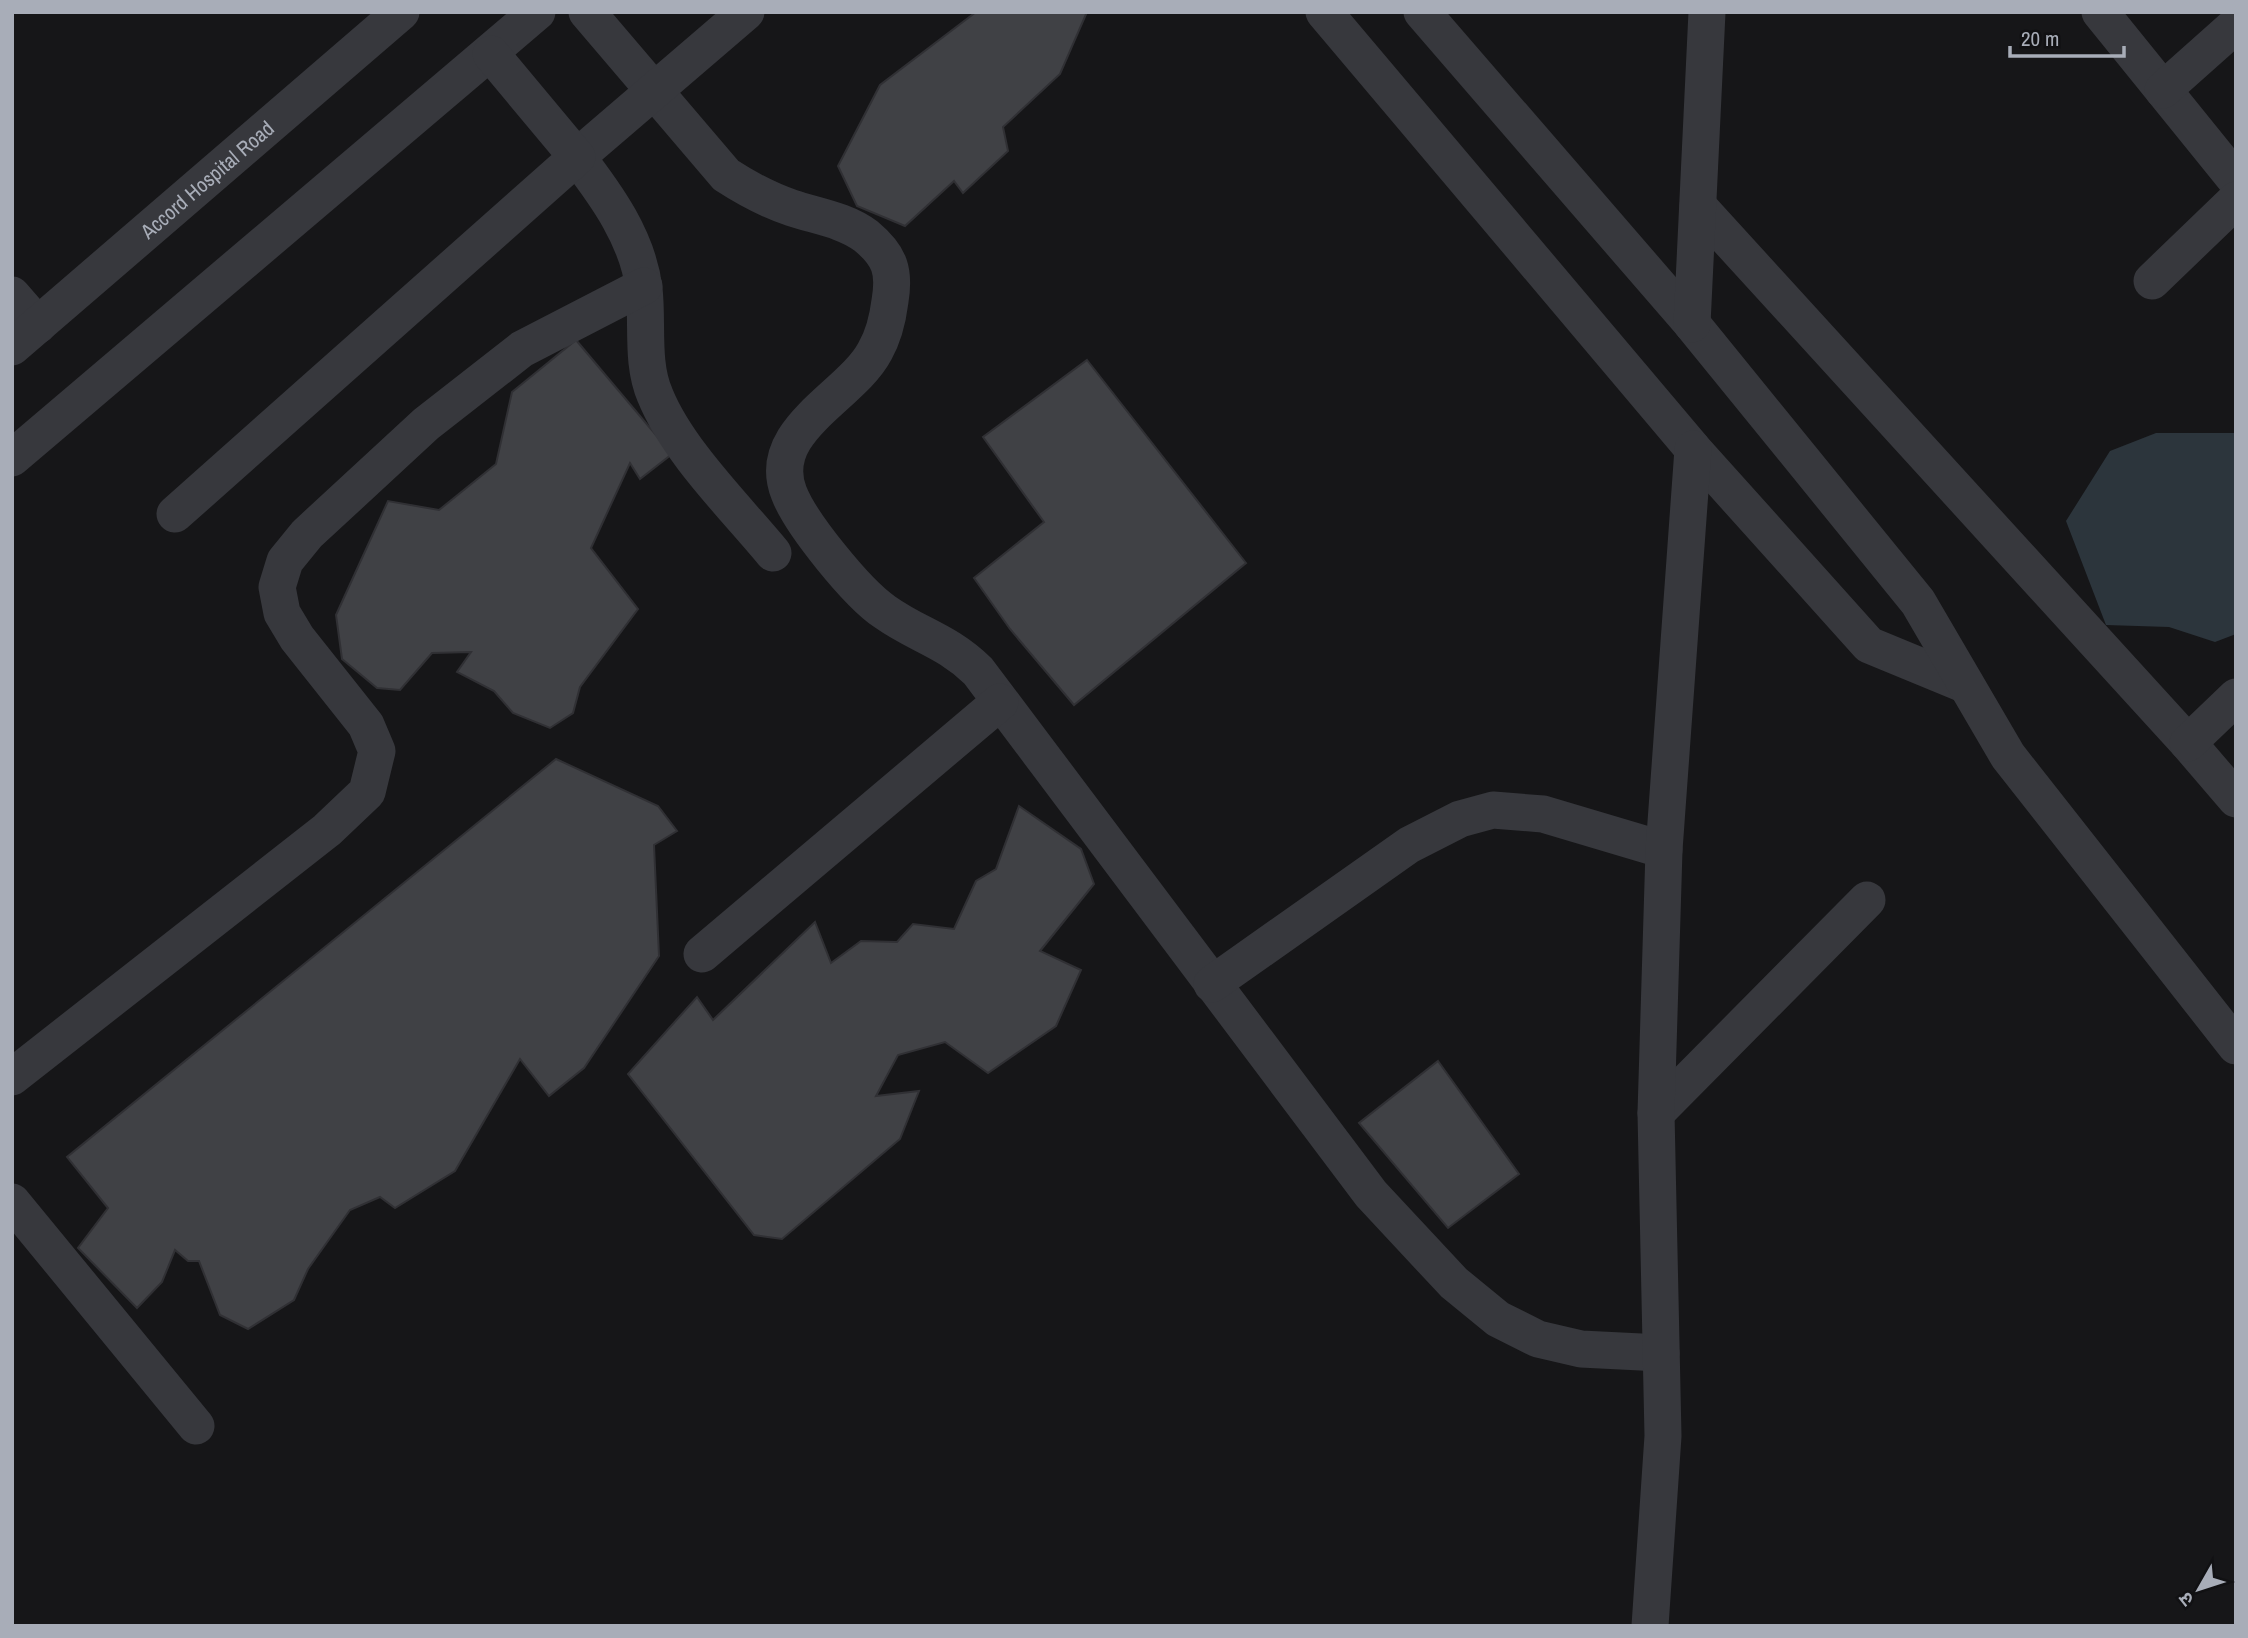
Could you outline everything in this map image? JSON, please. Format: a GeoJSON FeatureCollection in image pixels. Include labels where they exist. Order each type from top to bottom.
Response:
{"type":"FeatureCollection","features":[{"type":"Feature","properties":{"kind":"street","name":"Accord Hospital Road"},"geometry":{"type":"LineString","coordinates":[[25,336],[401,12]]}},
{"type":"Feature","properties":{"kind":"street"},"geometry":{"type":"LineString","coordinates":[[12,458],[491,54],[537,12]]}},
{"type":"Feature","properties":{"kind":"street"},"geometry":{"type":"LineString","coordinates":[[587,12],[726,175],[751,191],[790,208],[830,218],[864,235],[885,256],[894,277],[888,314],[875,352],[859,372],[800,429],[785,467],[788,491],[804,521],[861,590],[883,610],[957,650],[978,671],[1371,1195],[1454,1283],[1498,1319],[1538,1339],[1581,1349],[1661,1353]]}},
{"type":"Feature","properties":{"kind":"street"},"geometry":{"type":"LineString","coordinates":[[175,514],[652,91],[746,12]]}},
{"type":"Feature","properties":{"kind":"street"},"geometry":{"type":"LineString","coordinates":[[1324,12],[1693,449],[1869,645],[1966,685]]}},
{"type":"Feature","properties":{"kind":"street"},"geometry":{"type":"LineString","coordinates":[[1422,12],[1692,324],[1917,602],[2008,756],[2236,1046]]}},
{"type":"Feature","properties":{"kind":"street"},"geometry":{"type":"LineString","coordinates":[[1692,324],[1707,12]]}},
{"type":"Feature","properties":{"kind":"street"},"geometry":{"type":"LineString","coordinates":[[2100,12],[2236,180]]}},
{"type":"Feature","properties":{"kind":"street"},"geometry":{"type":"LineString","coordinates":[[2163,90],[2236,25]]}},
{"type":"Feature","properties":{"kind":"street"},"geometry":{"type":"LineString","coordinates":[[491,54],[608,198],[632,243],[644,286],[648,366],[659,404],[670,427],[773,553]]}},
{"type":"Feature","properties":{"kind":"street"},"geometry":{"type":"LineString","coordinates":[[2152,281],[2236,200]]}},
{"type":"Feature","properties":{"kind":"street"},"geometry":{"type":"LineString","coordinates":[[1698,206],[2189,743],[2236,799]]}},
{"type":"Feature","properties":{"kind":"street"},"geometry":{"type":"LineString","coordinates":[[12,1077],[327,830],[354,808],[367,792],[377,751],[366,725],[297,638],[282,613],[277,587],[285,561],[307,534],[426,424],[522,349],[644,286]]}},
{"type":"Feature","properties":{"kind":"street"},"geometry":{"type":"LineString","coordinates":[[12,295],[25,336]]}},
{"type":"Feature","properties":{"kind":"street"},"geometry":{"type":"LineString","coordinates":[[1650,1626],[1662,1436],[1656,1113],[1664,850],[1693,449]]}},
{"type":"Feature","properties":{"kind":"street"},"geometry":{"type":"LineString","coordinates":[[2189,743],[2236,697]]}},
{"type":"Feature","properties":{"kind":"street"},"geometry":{"type":"LineString","coordinates":[[702,954],[1000,702]]}},
{"type":"Feature","properties":{"kind":"street"},"geometry":{"type":"LineString","coordinates":[[1212,984],[1409,845],[1460,819],[1493,810],[1543,814],[1664,850]]}},
{"type":"Feature","properties":{"kind":"street"},"geometry":{"type":"LineString","coordinates":[[1656,1113],[1867,900]]}},
{"type":"Feature","properties":{"kind":"street"},"geometry":{"type":"LineString","coordinates":[[12,1202],[196,1426]]}},
{"type":"Feature","properties":{"kind":"shaded area"},"geometry":{"type":"Polygon","coordinates":[[[2156,433],[2236,433],[2236,634],[2215,642],[2169,627],[2106,625],[2066,521],[2110,451],[2156,433]]]}},
{"type":"Feature","properties":{"kind":"building"},"geometry":{"type":"Polygon","coordinates":[[[976,12],[1087,12],[1060,74],[1003,127],[1008,151],[963,193],[954,181],[905,226],[857,206],[838,166],[880,85],[976,12]]]}},
{"type":"Feature","properties":{"kind":"building"},"geometry":{"type":"Polygon","coordinates":[[[576,340],[672,454],[640,479],[630,463],[591,548],[638,609],[580,687],[573,713],[550,728],[513,713],[494,691],[457,672],[471,652],[432,653],[400,690],[377,688],[342,659],[336,615],[388,501],[439,510],[496,464],[512,392],[576,340]]]}},
{"type":"Feature","properties":{"kind":"building"},"geometry":{"type":"Polygon","coordinates":[[[1087,360],[1246,563],[1074,705],[1010,629],[974,578],[1044,522],[983,437],[1087,360]]]}},
{"type":"Feature","properties":{"kind":"building"},"geometry":{"type":"Polygon","coordinates":[[[556,759],[658,806],[677,831],[654,845],[659,956],[584,1068],[549,1096],[520,1059],[455,1171],[395,1208],[380,1197],[350,1210],[308,1269],[294,1300],[248,1329],[220,1315],[199,1261],[188,1261],[175,1250],[162,1282],[137,1308],[78,1248],[108,1208],[67,1157],[556,759]]]}},
{"type":"Feature","properties":{"kind":"building"},"geometry":{"type":"Polygon","coordinates":[[[1019,806],[1081,849],[1094,884],[1040,951],[1081,970],[1056,1026],[988,1073],[945,1042],[898,1055],[876,1096],[919,1091],[900,1139],[782,1239],[754,1235],[628,1074],[697,997],[713,1020],[815,922],[831,963],[861,941],[897,942],[913,924],[954,929],[976,881],[996,869],[1019,806]]]}},
{"type":"Feature","properties":{"kind":"building"},"geometry":{"type":"Polygon","coordinates":[[[1438,1061],[1519,1174],[1448,1228],[1359,1123],[1438,1061]]]}}]}
